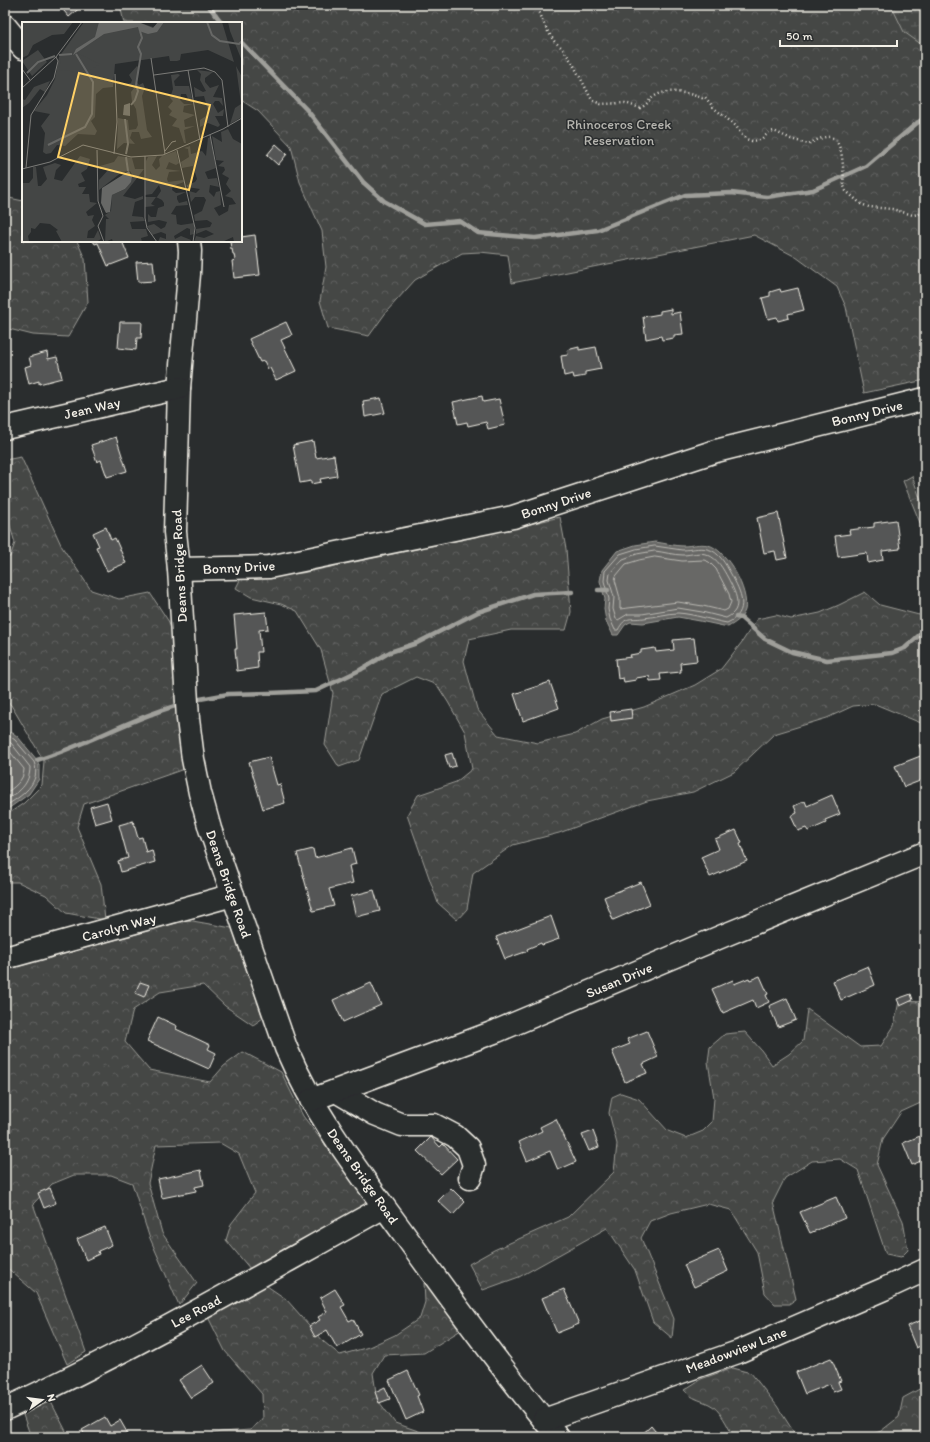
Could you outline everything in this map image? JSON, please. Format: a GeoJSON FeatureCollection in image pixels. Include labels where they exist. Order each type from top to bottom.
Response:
{"type":"FeatureCollection","features":[{"type":"Feature","properties":{"kind":"street"},"geometry":{"type":"LineString","coordinates":[[5,26],[22,47]]}},
{"type":"Feature","properties":{"kind":"street","name":"Deans Bridge Road"},"geometry":{"type":"LineString","coordinates":[[189,242],[189,274],[179,388],[175,532],[179,569],[188,719],[192,759],[210,829],[286,1048],[297,1075],[311,1100],[329,1129],[384,1207],[488,1348],[558,1437]]}},
{"type":"Feature","properties":{"kind":"street","name":"Jean Way"},"geometry":{"type":"LineString","coordinates":[[5,428],[179,388]]}},
{"type":"Feature","properties":{"kind":"street","name":"Bonny Drive"},"geometry":{"type":"LineString","coordinates":[[179,569],[269,567],[513,517],[716,450],[925,399]]}},
{"type":"Feature","properties":{"kind":"street","name":"Susan Drive"},"geometry":{"type":"LineString","coordinates":[[311,1100],[497,1031],[925,853]]}},
{"type":"Feature","properties":{"kind":"street","name":"Carolyn Way"},"geometry":{"type":"LineString","coordinates":[[5,958],[233,895]]}},
{"type":"Feature","properties":{"kind":"street"},"geometry":{"type":"LineString","coordinates":[[336,1091],[375,1114],[402,1126],[434,1125],[455,1136],[468,1148],[474,1166],[470,1178]]}},
{"type":"Feature","properties":{"kind":"street","name":"Lee Road"},"geometry":{"type":"LineString","coordinates":[[5,1409],[61,1383],[118,1353],[384,1207]]}},
{"type":"Feature","properties":{"kind":"street","name":"Meadowview Lane"},"geometry":{"type":"LineString","coordinates":[[544,1420],[738,1352],[925,1270]]}},
{"type":"Feature","properties":{"kind":"path"},"geometry":{"type":"LineString","coordinates":[[539,5],[538,9],[547,30],[554,41],[562,48],[572,62],[592,100],[600,104],[625,103],[640,108],[648,104],[656,95],[668,92],[702,98],[705,97],[714,108],[736,126],[746,139],[752,141],[760,140],[770,132],[774,131],[808,144],[824,137],[830,137],[840,146],[844,186],[846,190],[861,204],[869,207],[892,209],[912,215],[925,213]]}},
{"type":"Feature","properties":{"kind":"green space","name":"Rhinoceros Creek Reservation"},"geometry":{"type":"Polygon","coordinates":[[[120,5],[925,5],[925,380],[864,393],[846,307],[837,287],[796,257],[754,235],[512,283],[508,255],[480,252],[462,253],[415,280],[387,311],[369,336],[328,328],[320,301],[326,267],[322,231],[300,182],[291,146],[258,111],[242,101],[242,22],[124,22],[120,5]]]}},
{"type":"Feature","properties":{"kind":"green space"},"geometry":{"type":"Polygon","coordinates":[[[891,5],[925,5],[925,47],[904,32],[891,5]]]}},
{"type":"Feature","properties":{"kind":"green space"},"geometry":{"type":"Polygon","coordinates":[[[5,197],[22,201],[22,242],[77,242],[85,259],[88,302],[68,337],[33,335],[5,328],[5,197]]]}},
{"type":"Feature","properties":{"kind":"green space"},"geometry":{"type":"Polygon","coordinates":[[[21,457],[62,547],[91,590],[119,599],[150,593],[169,622],[174,640],[175,700],[184,769],[84,804],[77,827],[101,884],[105,920],[66,913],[46,895],[18,882],[5,882],[5,816],[24,803],[42,785],[44,761],[11,705],[5,700],[5,557],[10,557],[15,543],[5,509],[5,460],[21,457]]]}},
{"type":"Feature","properties":{"kind":"green space"},"geometry":{"type":"Polygon","coordinates":[[[912,476],[925,512],[925,535],[903,481],[912,476]]]}},
{"type":"Feature","properties":{"kind":"green space"},"geometry":{"type":"Polygon","coordinates":[[[560,517],[566,549],[571,612],[566,630],[511,630],[469,639],[464,661],[477,709],[498,735],[538,743],[575,734],[602,719],[644,707],[695,685],[721,669],[742,642],[757,619],[776,615],[791,619],[820,613],[865,592],[880,605],[919,615],[925,608],[925,722],[921,723],[875,704],[853,706],[827,718],[774,734],[734,772],[693,792],[647,801],[559,833],[513,845],[473,873],[467,909],[457,920],[438,903],[407,815],[418,795],[456,782],[472,769],[465,732],[437,685],[416,677],[382,694],[359,760],[339,767],[325,745],[333,693],[321,650],[297,611],[281,604],[251,597],[236,588],[243,574],[302,573],[470,538],[560,517]]]}},
{"type":"Feature","properties":{"kind":"green space"},"geometry":{"type":"Polygon","coordinates":[[[187,920],[232,928],[263,1018],[253,1025],[225,1006],[203,985],[160,992],[133,1010],[125,1042],[149,1070],[210,1082],[224,1066],[243,1052],[281,1072],[303,1116],[372,1206],[251,1270],[226,1240],[231,1224],[255,1193],[239,1154],[220,1143],[156,1145],[148,1183],[162,1233],[197,1283],[179,1305],[149,1236],[132,1183],[111,1175],[74,1175],[52,1184],[33,1204],[86,1352],[67,1364],[36,1293],[5,1266],[5,970],[187,920]]]}},
{"type":"Feature","properties":{"kind":"green space"},"geometry":{"type":"Polygon","coordinates":[[[899,1001],[925,1002],[925,1101],[901,1112],[883,1139],[877,1165],[903,1221],[908,1250],[901,1257],[886,1254],[858,1170],[840,1159],[812,1161],[785,1178],[773,1202],[796,1299],[789,1304],[775,1304],[765,1293],[757,1252],[731,1210],[708,1204],[671,1213],[650,1221],[641,1238],[674,1319],[672,1338],[653,1322],[635,1270],[607,1228],[519,1277],[483,1290],[469,1264],[494,1250],[568,1217],[614,1172],[617,1144],[609,1113],[612,1097],[621,1093],[639,1099],[668,1131],[686,1138],[703,1131],[712,1122],[714,1098],[708,1062],[710,1047],[725,1034],[745,1032],[772,1065],[789,1054],[803,1041],[807,1009],[860,1047],[881,1046],[894,1026],[899,1001]]]}},
{"type":"Feature","properties":{"kind":"green space"},"geometry":{"type":"Polygon","coordinates":[[[424,1283],[435,1291],[461,1330],[424,1353],[384,1355],[373,1373],[377,1399],[395,1423],[421,1432],[424,1437],[193,1437],[221,1432],[250,1430],[263,1419],[262,1394],[225,1351],[206,1313],[267,1286],[286,1299],[324,1342],[340,1355],[369,1347],[395,1335],[420,1318],[425,1302],[424,1283]]]}},
{"type":"Feature","properties":{"kind":"green space"},"geometry":{"type":"Polygon","coordinates":[[[732,1368],[751,1373],[777,1406],[797,1437],[733,1437],[723,1418],[713,1406],[693,1398],[684,1390],[701,1379],[732,1368]]]}},
{"type":"Feature","properties":{"kind":"green space"},"geometry":{"type":"Polygon","coordinates":[[[925,1386],[925,1437],[865,1437],[881,1431],[899,1417],[903,1398],[925,1386]]]}},
{"type":"Feature","properties":{"kind":"green space"},"geometry":{"type":"Polygon","coordinates":[[[50,1400],[69,1437],[31,1437],[23,1415],[50,1400]]]}},
{"type":"Feature","properties":{"kind":"water"},"geometry":{"type":"Polygon","coordinates":[[[655,542],[680,546],[702,544],[708,545],[715,548],[722,554],[736,572],[744,593],[746,602],[745,610],[740,618],[728,627],[678,617],[643,623],[630,622],[625,625],[618,635],[613,635],[606,621],[604,609],[605,599],[600,581],[602,570],[617,551],[635,545],[655,542]]]}},
{"type":"Feature","properties":{"kind":"water"},"geometry":{"type":"Polygon","coordinates":[[[5,727],[7,733],[13,733],[18,737],[37,760],[39,765],[39,779],[29,794],[5,811],[5,727]]]}},
{"type":"Feature","properties":{"kind":"building"},"geometry":{"type":"Polygon","coordinates":[[[59,5],[83,5],[69,17],[59,5]]]}},
{"type":"Feature","properties":{"kind":"building"},"geometry":{"type":"Polygon","coordinates":[[[276,144],[287,154],[278,165],[267,155],[276,144]]]}},
{"type":"Feature","properties":{"kind":"building"},"geometry":{"type":"Polygon","coordinates":[[[255,235],[260,275],[234,278],[232,261],[235,260],[230,242],[242,242],[242,237],[255,235]]]}},
{"type":"Feature","properties":{"kind":"building"},"geometry":{"type":"Polygon","coordinates":[[[94,242],[122,242],[129,258],[108,266],[98,243],[95,244],[94,242]]]}},
{"type":"Feature","properties":{"kind":"building"},"geometry":{"type":"Polygon","coordinates":[[[153,261],[155,281],[138,282],[136,262],[153,261]]]}},
{"type":"Feature","properties":{"kind":"building"},"geometry":{"type":"Polygon","coordinates":[[[798,288],[804,310],[788,314],[789,318],[778,321],[777,317],[768,319],[762,298],[770,296],[770,292],[780,289],[781,292],[798,288]]]}},
{"type":"Feature","properties":{"kind":"building"},"geometry":{"type":"Polygon","coordinates":[[[671,309],[671,314],[680,312],[683,334],[674,335],[674,338],[662,340],[661,336],[646,339],[643,317],[660,314],[660,311],[671,309]]]}},
{"type":"Feature","properties":{"kind":"building"},"geometry":{"type":"Polygon","coordinates":[[[120,322],[142,322],[141,338],[137,338],[136,350],[118,348],[120,322]]]}},
{"type":"Feature","properties":{"kind":"building"},"geometry":{"type":"Polygon","coordinates":[[[286,322],[292,335],[281,340],[296,371],[276,380],[270,368],[268,369],[264,361],[260,362],[249,339],[286,322]]]}},
{"type":"Feature","properties":{"kind":"building"},"geometry":{"type":"Polygon","coordinates":[[[579,347],[579,350],[596,347],[601,369],[585,372],[585,376],[574,378],[573,374],[564,376],[561,356],[568,355],[567,350],[579,347]]]}},
{"type":"Feature","properties":{"kind":"building"},"geometry":{"type":"Polygon","coordinates":[[[47,352],[48,359],[57,357],[62,378],[39,384],[39,381],[29,384],[25,367],[31,365],[29,357],[47,352]]]}},
{"type":"Feature","properties":{"kind":"building"},"geometry":{"type":"Polygon","coordinates":[[[482,396],[483,402],[499,399],[505,425],[488,429],[486,422],[468,426],[467,422],[458,424],[453,402],[482,396]]]}},
{"type":"Feature","properties":{"kind":"building"},"geometry":{"type":"Polygon","coordinates":[[[381,398],[385,413],[365,417],[363,401],[381,398]]]}},
{"type":"Feature","properties":{"kind":"building"},"geometry":{"type":"Polygon","coordinates":[[[116,437],[127,471],[107,477],[101,460],[97,462],[91,445],[116,437]]]}},
{"type":"Feature","properties":{"kind":"building"},"geometry":{"type":"Polygon","coordinates":[[[313,441],[316,458],[334,455],[337,476],[320,479],[321,482],[311,484],[311,481],[300,483],[293,445],[313,441]]]}},
{"type":"Feature","properties":{"kind":"building"},"geometry":{"type":"Polygon","coordinates":[[[778,513],[787,558],[777,560],[775,551],[764,553],[757,518],[778,513]]]}},
{"type":"Feature","properties":{"kind":"building"},"geometry":{"type":"Polygon","coordinates":[[[896,520],[900,549],[882,551],[883,560],[868,563],[867,553],[838,557],[835,536],[850,534],[849,530],[874,527],[874,523],[896,520]]]}},
{"type":"Feature","properties":{"kind":"building"},"geometry":{"type":"Polygon","coordinates":[[[106,527],[111,540],[115,538],[126,563],[107,571],[96,547],[99,546],[93,533],[106,527]]]}},
{"type":"Feature","properties":{"kind":"building"},"geometry":{"type":"Polygon","coordinates":[[[266,612],[268,629],[259,630],[261,652],[257,652],[258,668],[237,671],[234,615],[266,612]]]}},
{"type":"Feature","properties":{"kind":"building"},"geometry":{"type":"Polygon","coordinates":[[[694,638],[697,661],[680,663],[681,672],[660,674],[661,680],[650,681],[649,676],[624,682],[623,678],[618,679],[616,659],[631,657],[630,655],[641,653],[641,650],[655,648],[656,652],[674,650],[673,640],[694,638]]]}},
{"type":"Feature","properties":{"kind":"building"},"geometry":{"type":"Polygon","coordinates":[[[550,682],[559,708],[523,721],[514,694],[550,682]]]}},
{"type":"Feature","properties":{"kind":"building"},"geometry":{"type":"Polygon","coordinates":[[[631,709],[632,718],[611,721],[610,712],[631,709]]]}},
{"type":"Feature","properties":{"kind":"building"},"geometry":{"type":"Polygon","coordinates":[[[925,743],[925,779],[904,787],[895,766],[923,755],[919,745],[925,743]]]}},
{"type":"Feature","properties":{"kind":"building"},"geometry":{"type":"Polygon","coordinates":[[[452,753],[456,766],[449,768],[445,755],[452,753]]]}},
{"type":"Feature","properties":{"kind":"building"},"geometry":{"type":"Polygon","coordinates":[[[269,757],[277,785],[280,784],[285,803],[263,809],[249,762],[269,757]]]}},
{"type":"Feature","properties":{"kind":"building"},"geometry":{"type":"Polygon","coordinates":[[[832,795],[840,814],[825,820],[826,823],[808,831],[806,828],[798,831],[791,816],[797,813],[794,806],[805,801],[807,806],[832,795]]]}},
{"type":"Feature","properties":{"kind":"building"},"geometry":{"type":"Polygon","coordinates":[[[107,802],[112,819],[95,824],[90,807],[107,802]]]}},
{"type":"Feature","properties":{"kind":"building"},"geometry":{"type":"Polygon","coordinates":[[[133,821],[138,838],[142,837],[146,852],[152,850],[155,862],[121,872],[118,861],[128,858],[119,825],[133,821]]]}},
{"type":"Feature","properties":{"kind":"building"},"geometry":{"type":"Polygon","coordinates":[[[736,830],[742,843],[740,844],[747,861],[710,877],[701,857],[719,849],[715,839],[736,830]]]}},
{"type":"Feature","properties":{"kind":"building"},"geometry":{"type":"Polygon","coordinates":[[[352,848],[356,864],[349,866],[353,883],[329,889],[334,906],[313,911],[297,853],[313,849],[315,858],[352,848]]]}},
{"type":"Feature","properties":{"kind":"building"},"geometry":{"type":"Polygon","coordinates":[[[641,882],[650,904],[613,920],[604,897],[641,882]]]}},
{"type":"Feature","properties":{"kind":"building"},"geometry":{"type":"Polygon","coordinates":[[[374,890],[380,911],[356,917],[351,896],[374,890]]]}},
{"type":"Feature","properties":{"kind":"building"},"geometry":{"type":"Polygon","coordinates":[[[551,916],[559,939],[542,945],[541,943],[527,949],[528,951],[505,959],[496,937],[551,916]]]}},
{"type":"Feature","properties":{"kind":"building"},"geometry":{"type":"Polygon","coordinates":[[[868,966],[875,985],[841,1000],[833,981],[868,966]]]}},
{"type":"Feature","properties":{"kind":"building"},"geometry":{"type":"Polygon","coordinates":[[[760,976],[768,994],[766,995],[769,1002],[756,1008],[753,1000],[723,1013],[712,989],[733,980],[734,984],[749,978],[750,980],[760,976]]]}},
{"type":"Feature","properties":{"kind":"building"},"geometry":{"type":"Polygon","coordinates":[[[140,982],[149,985],[144,997],[135,993],[140,982]]]}},
{"type":"Feature","properties":{"kind":"building"},"geometry":{"type":"Polygon","coordinates":[[[371,983],[381,1005],[343,1022],[333,1000],[371,983]]]}},
{"type":"Feature","properties":{"kind":"building"},"geometry":{"type":"Polygon","coordinates":[[[911,994],[913,1000],[900,1006],[897,999],[911,994]]]}},
{"type":"Feature","properties":{"kind":"building"},"geometry":{"type":"Polygon","coordinates":[[[787,998],[796,1020],[778,1027],[769,1006],[787,998]]]}},
{"type":"Feature","properties":{"kind":"building"},"geometry":{"type":"Polygon","coordinates":[[[158,1017],[177,1026],[176,1029],[210,1045],[208,1049],[216,1053],[209,1069],[147,1041],[158,1017]]]}},
{"type":"Feature","properties":{"kind":"building"},"geometry":{"type":"Polygon","coordinates":[[[647,1031],[658,1057],[643,1064],[647,1073],[625,1082],[612,1051],[630,1044],[627,1039],[647,1031]]]}},
{"type":"Feature","properties":{"kind":"building"},"geometry":{"type":"Polygon","coordinates":[[[556,1119],[576,1162],[558,1170],[550,1151],[527,1161],[519,1142],[542,1131],[540,1127],[556,1119]]]}},
{"type":"Feature","properties":{"kind":"building"},"geometry":{"type":"Polygon","coordinates":[[[593,1131],[599,1147],[589,1151],[582,1135],[593,1131]]]}},
{"type":"Feature","properties":{"kind":"building"},"geometry":{"type":"Polygon","coordinates":[[[925,1134],[925,1159],[912,1165],[903,1143],[925,1134]]]}},
{"type":"Feature","properties":{"kind":"building"},"geometry":{"type":"Polygon","coordinates":[[[431,1137],[440,1147],[443,1144],[457,1159],[441,1174],[417,1151],[431,1137]]]}},
{"type":"Feature","properties":{"kind":"building"},"geometry":{"type":"Polygon","coordinates":[[[201,1170],[204,1185],[195,1187],[196,1191],[162,1198],[158,1179],[201,1170]]]}},
{"type":"Feature","properties":{"kind":"building"},"geometry":{"type":"Polygon","coordinates":[[[50,1188],[56,1203],[44,1208],[38,1193],[50,1188]]]}},
{"type":"Feature","properties":{"kind":"building"},"geometry":{"type":"Polygon","coordinates":[[[451,1188],[465,1202],[453,1215],[438,1201],[451,1188]]]}},
{"type":"Feature","properties":{"kind":"building"},"geometry":{"type":"Polygon","coordinates":[[[836,1197],[845,1218],[810,1233],[800,1212],[836,1197]]]}},
{"type":"Feature","properties":{"kind":"building"},"geometry":{"type":"Polygon","coordinates":[[[105,1227],[112,1245],[98,1251],[99,1254],[86,1260],[77,1239],[105,1227]]]}},
{"type":"Feature","properties":{"kind":"building"},"geometry":{"type":"Polygon","coordinates":[[[719,1250],[728,1271],[694,1287],[684,1265],[719,1250]]]}},
{"type":"Feature","properties":{"kind":"building"},"geometry":{"type":"Polygon","coordinates":[[[335,1289],[345,1305],[341,1307],[349,1321],[353,1319],[361,1334],[337,1348],[327,1330],[315,1337],[309,1326],[320,1320],[318,1317],[327,1312],[320,1298],[335,1289]]]}},
{"type":"Feature","properties":{"kind":"building"},"geometry":{"type":"Polygon","coordinates":[[[564,1289],[579,1324],[557,1333],[542,1298],[564,1289]]]}},
{"type":"Feature","properties":{"kind":"building"},"geometry":{"type":"Polygon","coordinates":[[[925,1319],[925,1344],[916,1348],[907,1326],[925,1319]]]}},
{"type":"Feature","properties":{"kind":"building"},"geometry":{"type":"Polygon","coordinates":[[[831,1358],[841,1381],[838,1382],[841,1389],[833,1392],[830,1384],[805,1394],[796,1372],[831,1358]]]}},
{"type":"Feature","properties":{"kind":"building"},"geometry":{"type":"Polygon","coordinates":[[[202,1365],[214,1383],[191,1398],[179,1380],[202,1365]]]}},
{"type":"Feature","properties":{"kind":"building"},"geometry":{"type":"Polygon","coordinates":[[[408,1371],[419,1395],[417,1396],[423,1412],[406,1420],[389,1380],[408,1371]]]}},
{"type":"Feature","properties":{"kind":"building"},"geometry":{"type":"Polygon","coordinates":[[[385,1387],[390,1399],[379,1403],[375,1392],[385,1387]]]}},
{"type":"Feature","properties":{"kind":"building"},"geometry":{"type":"Polygon","coordinates":[[[105,1417],[110,1426],[120,1420],[128,1434],[123,1437],[86,1437],[82,1430],[105,1417]]]}},
{"type":"Feature","properties":{"kind":"building"},"geometry":{"type":"Polygon","coordinates":[[[651,1426],[660,1437],[639,1437],[650,1427],[651,1426]]]}},
{"type":"Feature","properties":{"kind":"waterway"},"geometry":{"type":"LineString","coordinates":[[208,5],[221,22]]}},
{"type":"Feature","properties":{"kind":"waterway"},"geometry":{"type":"LineString","coordinates":[[242,43],[307,110],[363,182],[384,201],[425,224],[460,221],[478,233],[535,238],[598,230],[685,195],[731,193],[767,197],[813,190],[866,166],[925,118]]}},
{"type":"Feature","properties":{"kind":"waterway"},"geometry":{"type":"LineString","coordinates":[[598,590],[608,590]]}},
{"type":"Feature","properties":{"kind":"waterway"},"geometry":{"type":"LineString","coordinates":[[200,699],[228,694],[316,691],[360,670],[390,652],[417,643],[478,612],[533,594],[572,592]]}},
{"type":"Feature","properties":{"kind":"waterway"},"geometry":{"type":"LineString","coordinates":[[736,617],[741,618],[765,639],[792,652],[827,660],[892,653],[905,648],[925,630]]}},
{"type":"Feature","properties":{"kind":"waterway"},"geometry":{"type":"LineString","coordinates":[[37,760],[72,748],[140,718],[175,706]]}}]}
